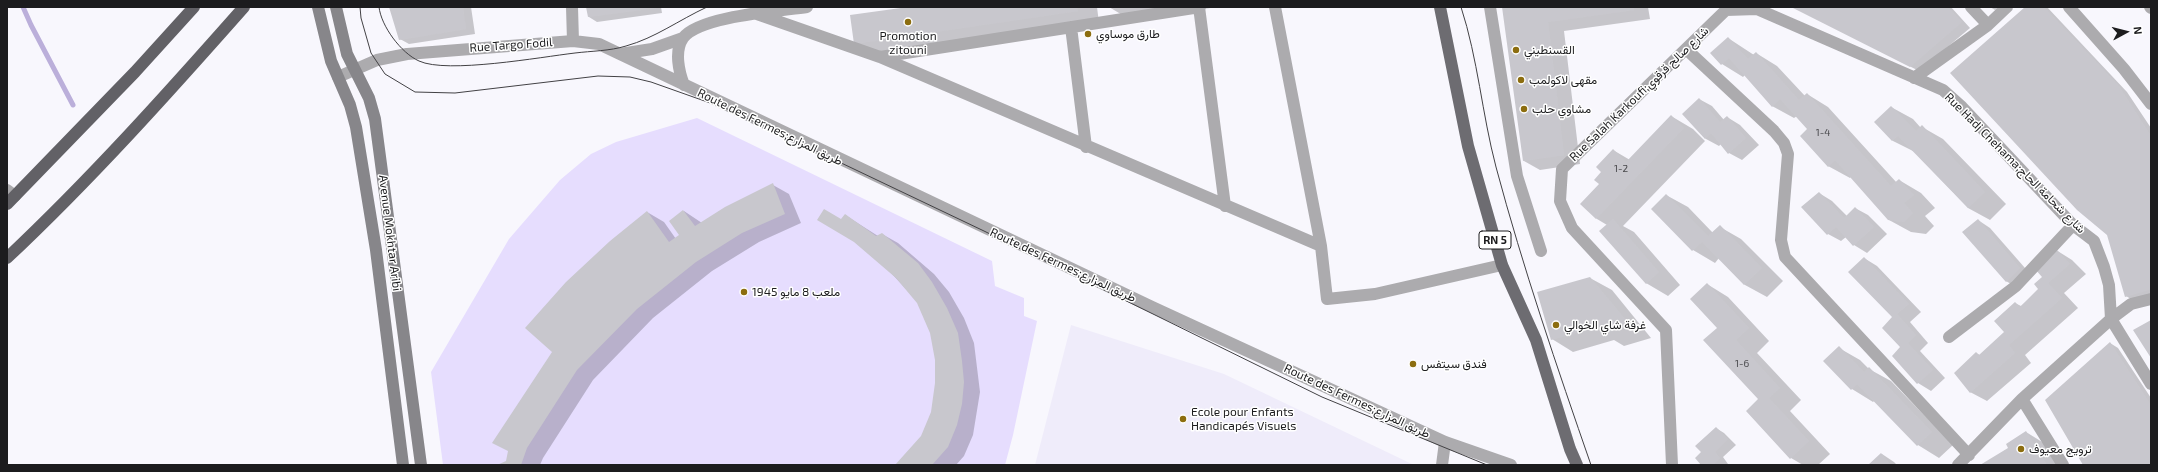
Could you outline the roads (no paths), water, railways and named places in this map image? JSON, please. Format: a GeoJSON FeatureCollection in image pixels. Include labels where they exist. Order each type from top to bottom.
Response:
{"type":"FeatureCollection","features":[{"type":"Feature","properties":{"kind":"highway"},"geometry":{"type":"LineString","coordinates":[[10,197],[136,72],[194,7]]}},
{"type":"Feature","properties":{"kind":"highway"},"geometry":{"type":"LineString","coordinates":[[7,258],[49,219],[180,79],[244,7]]}},
{"type":"Feature","properties":{"kind":"main road","name":"Avenue Mokhtar Aribi"},"geometry":{"type":"LineString","coordinates":[[318,7],[331,61],[350,104],[356,127],[376,250],[403,465]]}},
{"type":"Feature","properties":{"kind":"main road","name":"Avenue Mokhtar Aribi"},"geometry":{"type":"LineString","coordinates":[[336,7],[343,43],[369,98],[376,120],[421,465]]}},
{"type":"Feature","properties":{"kind":"main road","name":"RN 5"},"geometry":{"type":"LineString","coordinates":[[1440,7],[1468,146],[1502,265],[1536,340],[1570,449],[1577,465]]}},
{"type":"Feature","properties":{"kind":"street"},"geometry":{"type":"LineString","coordinates":[[572,7],[573,41]]}},
{"type":"Feature","properties":{"kind":"street"},"geometry":{"type":"LineString","coordinates":[[620,54],[652,48],[683,38],[698,27],[709,22],[807,7]]}},
{"type":"Feature","properties":{"kind":"street"},"geometry":{"type":"LineString","coordinates":[[880,57],[1199,7],[1225,206]]}},
{"type":"Feature","properties":{"kind":"street"},"geometry":{"type":"LineString","coordinates":[[1275,7],[1321,246],[1327,299],[1374,294],[1502,265]]}},
{"type":"Feature","properties":{"kind":"street"},"geometry":{"type":"LineString","coordinates":[[1490,7],[1517,176],[1541,251]]}},
{"type":"Feature","properties":{"kind":"street"},"geometry":{"type":"LineString","coordinates":[[1971,7],[1988,25]]}},
{"type":"Feature","properties":{"kind":"street"},"geometry":{"type":"LineString","coordinates":[[1914,78],[1988,25],[2007,7]]}},
{"type":"Feature","properties":{"kind":"street"},"geometry":{"type":"LineString","coordinates":[[2069,7],[2124,69],[2151,104]]}},
{"type":"Feature","properties":{"kind":"street","name":"Rue Salah Karkoufi;شارع صالح قرقوي"},"geometry":{"type":"LineString","coordinates":[[1672,465],[1666,330],[1572,228],[1560,201],[1562,169],[1686,48],[1731,9]]}},
{"type":"Feature","properties":{"kind":"street","name":"Rue Hadj Chehama;شارع شحامة الحاج"},"geometry":{"type":"LineString","coordinates":[[1731,9],[1757,9],[1943,90],[1962,107],[2073,225],[2094,241],[2104,267],[2109,286],[2111,319]]}},
{"type":"Feature","properties":{"kind":"street"},"geometry":{"type":"LineString","coordinates":[[757,14],[880,57],[1086,147],[1321,246]]}},
{"type":"Feature","properties":{"kind":"street"},"geometry":{"type":"LineString","coordinates":[[1071,27],[1086,147]]}},
{"type":"Feature","properties":{"kind":"street"},"geometry":{"type":"LineString","coordinates":[[683,38],[678,62],[684,85]]}},
{"type":"Feature","properties":{"kind":"street","name":"Rue Targo Fodil"},"geometry":{"type":"LineString","coordinates":[[338,77],[377,60],[414,53],[573,41],[598,44],[620,54]]}},
{"type":"Feature","properties":{"kind":"street"},"geometry":{"type":"LineString","coordinates":[[1686,48],[1774,131],[1784,143],[1788,154],[1781,240],[1785,257],[1962,462],[2022,399],[2111,319],[2131,304],[2151,299]]}},
{"type":"Feature","properties":{"kind":"street","name":"Route des Fermes;طريق المزارع"},"geometry":{"type":"LineString","coordinates":[[620,54],[1063,266],[1446,442],[1511,465]]}},
{"type":"Feature","properties":{"kind":"street"},"geometry":{"type":"LineString","coordinates":[[1949,337],[2016,286],[2073,225]]}},
{"type":"Feature","properties":{"kind":"street"},"geometry":{"type":"LineString","coordinates":[[2111,319],[2151,384]]}},
{"type":"Feature","properties":{"kind":"street"},"geometry":{"type":"LineString","coordinates":[[2022,399],[2063,465]]}},
{"type":"Feature","properties":{"kind":"street"},"geometry":{"type":"LineString","coordinates":[[1442,465],[1446,442]]}},
{"type":"Feature","properties":{"kind":"waterway"},"geometry":{"type":"LineString","coordinates":[[23,7],[73,105]]}},
{"type":"Feature","properties":{"kind":"tram line"},"geometry":{"type":"LineString","coordinates":[[360,7],[361,18],[371,53],[385,74],[415,92],[455,93],[598,76],[630,77],[651,82],[730,110],[984,231],[1322,397],[1487,465]]}},
{"type":"Feature","properties":{"kind":"tram line"},"geometry":{"type":"LineString","coordinates":[[379,7],[388,30],[405,52],[419,61],[432,65],[450,66],[518,61],[620,48],[637,43],[657,34],[707,7]]}},
{"type":"Feature","properties":{"kind":"tram line"},"geometry":{"type":"LineString","coordinates":[[1461,7],[1472,46],[1491,147],[1506,205],[1541,317],[1591,465]]}},
{"type":"Feature","properties":{"kind":"place","name":"Promotion zitouni"},"geometry":{"type":"Point","coordinates":[908,22]}},
{"type":"Feature","properties":{"kind":"place","name":"طارق موساوي"},"geometry":{"type":"Point","coordinates":[1088,34]}},
{"type":"Feature","properties":{"kind":"place","name":"القسنطيني"},"geometry":{"type":"Point","coordinates":[1516,50]}},
{"type":"Feature","properties":{"kind":"place","name":"مقهى لاكولمب"},"geometry":{"type":"Point","coordinates":[1521,80]}},
{"type":"Feature","properties":{"kind":"place","name":"مشاوي حلب"},"geometry":{"type":"Point","coordinates":[1524,109]}},
{"type":"Feature","properties":{"kind":"place","name":"ملعب 8 مايو 1945"},"geometry":{"type":"Point","coordinates":[744,292]}},
{"type":"Feature","properties":{"kind":"place","name":"غرفة شاي الخوالي"},"geometry":{"type":"Point","coordinates":[1556,325]}},
{"type":"Feature","properties":{"kind":"place","name":"فندق سيتفس"},"geometry":{"type":"Point","coordinates":[1413,364]}},
{"type":"Feature","properties":{"kind":"place","name":"Ecole pour Enfants Handicapés Visuels"},"geometry":{"type":"Point","coordinates":[1183,419]}},
{"type":"Feature","properties":{"kind":"place","name":"ترويج معيوف"},"geometry":{"type":"Point","coordinates":[2021,449]}}]}
